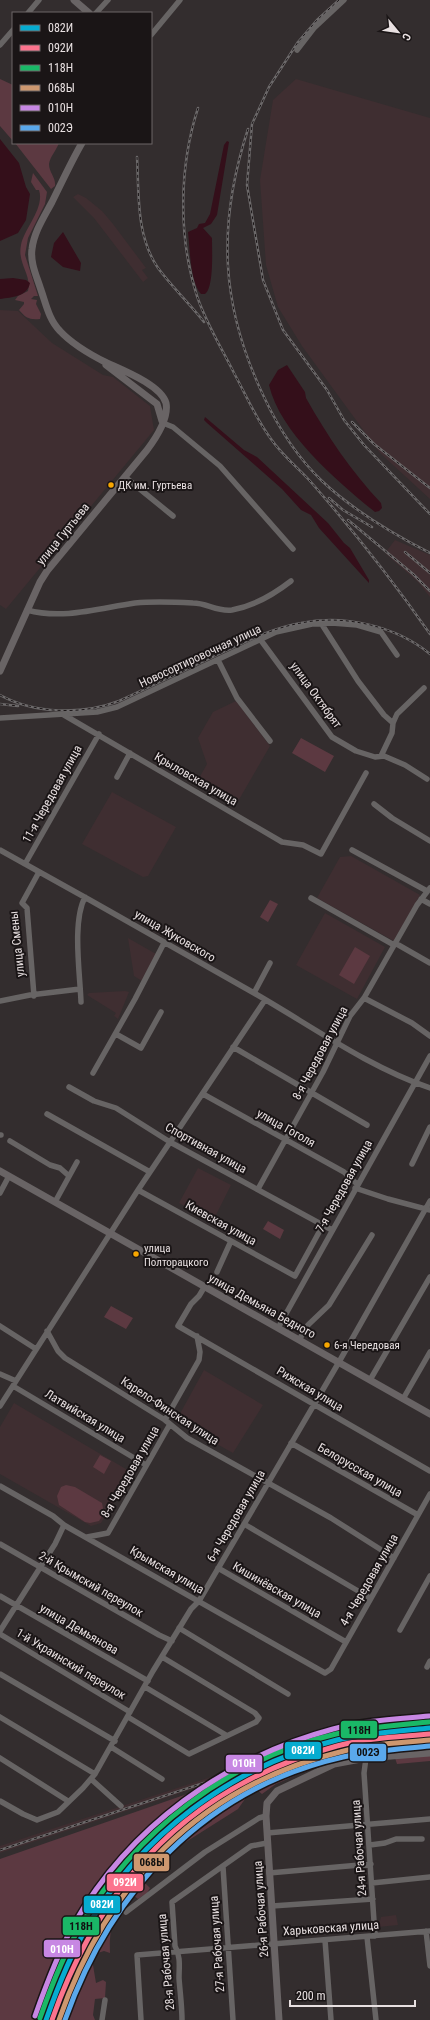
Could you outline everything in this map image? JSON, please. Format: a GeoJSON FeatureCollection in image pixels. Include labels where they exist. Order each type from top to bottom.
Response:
{"type":"FeatureCollection","features":[{"type":"Feature","properties":{"kind":"main road"},"geometry":{"type":"LineString","coordinates":[[74,0],[88,12]]}},
{"type":"Feature","properties":{"kind":"main road"},"geometry":{"type":"LineString","coordinates":[[81,144],[35,237],[31,257],[33,268],[56,328],[66,337],[90,353],[135,375],[164,398],[166,407],[163,423]]}},
{"type":"Feature","properties":{"kind":"main road","name":"улица Гуртьева"},"geometry":{"type":"LineString","coordinates":[[0,671],[27,610],[47,571],[156,439],[163,423]]}},
{"type":"Feature","properties":{"kind":"main road","name":"улица Демьяна Бедного"},"geometry":{"type":"LineString","coordinates":[[0,1171],[403,1399],[429,1412]]}},
{"type":"Feature","properties":{"kind":"main road"},"geometry":{"type":"LineString","coordinates":[[366,1758],[430,1754]]}},
{"type":"Feature","properties":{"kind":"main road","name":"26-я Рабочая улица"},"geometry":{"type":"LineString","coordinates":[[279,2020],[267,1843],[266,1816],[270,1798],[285,1786],[334,1764],[366,1758]]}},
{"type":"Feature","properties":{"kind":"street"},"geometry":{"type":"LineString","coordinates":[[29,12],[39,0]]}},
{"type":"Feature","properties":{"kind":"street"},"geometry":{"type":"LineString","coordinates":[[97,12],[108,0]]}},
{"type":"Feature","properties":{"kind":"street"},"geometry":{"type":"LineString","coordinates":[[152,34],[180,0]]}},
{"type":"Feature","properties":{"kind":"street"},"geometry":{"type":"LineString","coordinates":[[297,50],[314,28],[344,0]]}},
{"type":"Feature","properties":{"kind":"street"},"geometry":{"type":"LineString","coordinates":[[0,45],[12,31]]}},
{"type":"Feature","properties":{"kind":"street"},"geometry":{"type":"LineString","coordinates":[[163,423],[173,427],[220,466],[293,549]]}},
{"type":"Feature","properties":{"kind":"street"},"geometry":{"type":"LineString","coordinates":[[125,477],[173,516]]}},
{"type":"Feature","properties":{"kind":"street"},"geometry":{"type":"LineString","coordinates":[[27,610],[43,614],[67,613],[153,602],[195,603],[220,610],[232,610],[263,600],[291,581]]}},
{"type":"Feature","properties":{"kind":"street"},"geometry":{"type":"LineString","coordinates":[[321,623],[358,681],[384,715],[393,723]]}},
{"type":"Feature","properties":{"kind":"street","name":"Новосортировочная улица"},"geometry":{"type":"LineString","coordinates":[[0,718],[97,712],[117,707],[276,632],[302,625],[321,623],[349,624],[378,630],[397,655]]}},
{"type":"Feature","properties":{"kind":"street","name":"улица Октябрят"},"geometry":{"type":"LineString","coordinates":[[260,640],[332,737],[356,751],[375,757],[381,756],[405,765],[427,779]]}},
{"type":"Feature","properties":{"kind":"street"},"geometry":{"type":"LineString","coordinates":[[218,660],[237,698],[270,741]]}},
{"type":"Feature","properties":{"kind":"street"},"geometry":{"type":"LineString","coordinates":[[381,756],[392,733],[393,723],[397,714],[424,688]]}},
{"type":"Feature","properties":{"kind":"street","name":"Крыловская улица"},"geometry":{"type":"LineString","coordinates":[[64,714],[282,842],[303,845],[321,854],[366,773]]}},
{"type":"Feature","properties":{"kind":"street","name":"11-я Чередовая улица"},"geometry":{"type":"LineString","coordinates":[[25,864],[99,734]]}},
{"type":"Feature","properties":{"kind":"street"},"geometry":{"type":"LineString","coordinates":[[117,776],[130,754]]}},
{"type":"Feature","properties":{"kind":"street"},"geometry":{"type":"LineString","coordinates":[[374,804],[430,841]]}},
{"type":"Feature","properties":{"kind":"street","name":"улица Жуковского"},"geometry":{"type":"LineString","coordinates":[[0,850],[254,993],[337,1042],[415,1083],[430,1088]]}},
{"type":"Feature","properties":{"kind":"street"},"geometry":{"type":"LineString","coordinates":[[352,850],[428,890]]}},
{"type":"Feature","properties":{"kind":"street","name":"улица Смены"},"geometry":{"type":"LineString","coordinates":[[34,996],[27,908],[22,903],[39,872]]}},
{"type":"Feature","properties":{"kind":"street","name":"8-я Чередовая улица"},"geometry":{"type":"LineString","coordinates":[[258,1189],[311,1094],[350,1016],[364,998],[394,944],[428,890]]}},
{"type":"Feature","properties":{"kind":"street"},"geometry":{"type":"LineString","coordinates":[[81,1002],[78,922],[81,906],[85,897]]}},
{"type":"Feature","properties":{"kind":"street"},"geometry":{"type":"LineString","coordinates":[[311,898],[430,964]]}},
{"type":"Feature","properties":{"kind":"street"},"geometry":{"type":"LineString","coordinates":[[421,899],[430,904]]}},
{"type":"Feature","properties":{"kind":"street"},"geometry":{"type":"LineString","coordinates":[[93,1073],[116,1034],[164,943]]}},
{"type":"Feature","properties":{"kind":"street"},"geometry":{"type":"LineString","coordinates":[[254,993],[270,963]]}},
{"type":"Feature","properties":{"kind":"street"},"geometry":{"type":"LineString","coordinates":[[0,1002],[80,989]]}},
{"type":"Feature","properties":{"kind":"street"},"geometry":{"type":"LineString","coordinates":[[364,998],[412,1023],[430,1036]]}},
{"type":"Feature","properties":{"kind":"street"},"geometry":{"type":"LineString","coordinates":[[0,1406],[138,1190],[266,1000]]}},
{"type":"Feature","properties":{"kind":"street"},"geometry":{"type":"LineString","coordinates":[[116,1034],[141,1048],[161,1012]]}},
{"type":"Feature","properties":{"kind":"street"},"geometry":{"type":"LineString","coordinates":[[233,1047],[311,1094],[367,1125]]}},
{"type":"Feature","properties":{"kind":"street","name":"7-я Чередовая улица"},"geometry":{"type":"LineString","coordinates":[[278,1328],[430,1056]]}},
{"type":"Feature","properties":{"kind":"street","name":"Спортивная улица"},"geometry":{"type":"LineString","coordinates":[[69,1087],[94,1102],[116,1108],[170,1142],[332,1230]]}},
{"type":"Feature","properties":{"kind":"street","name":"улица Гоголя"},"geometry":{"type":"LineString","coordinates":[[203,1094],[285,1141],[344,1172],[356,1186],[388,1199],[428,1209]]}},
{"type":"Feature","properties":{"kind":"street"},"geometry":{"type":"LineString","coordinates":[[47,1114],[150,1172]]}},
{"type":"Feature","properties":{"kind":"street"},"geometry":{"type":"LineString","coordinates":[[412,1164],[430,1127]]}},
{"type":"Feature","properties":{"kind":"street"},"geometry":{"type":"LineString","coordinates":[[10,1141],[50,1165],[60,1168],[69,1176]]}},
{"type":"Feature","properties":{"kind":"street"},"geometry":{"type":"LineString","coordinates":[[55,1202],[77,1162]]}},
{"type":"Feature","properties":{"kind":"street"},"geometry":{"type":"LineString","coordinates":[[0,1193],[9,1176]]}},
{"type":"Feature","properties":{"kind":"street","name":"Киевская улица"},"geometry":{"type":"LineString","coordinates":[[138,1190],[294,1276],[323,1225]]}},
{"type":"Feature","properties":{"kind":"street","name":"6-я Чередовая улица"},"geometry":{"type":"LineString","coordinates":[[0,1801],[22,1814],[37,1820],[58,1812],[93,1777],[179,1628],[191,1609],[199,1601],[292,1443],[428,1209],[430,1201]]}},
{"type":"Feature","properties":{"kind":"street"},"geometry":{"type":"LineString","coordinates":[[299,1340],[308,1325],[329,1305],[372,1235]]}},
{"type":"Feature","properties":{"kind":"street"},"geometry":{"type":"LineString","coordinates":[[217,1272],[231,1241]]}},
{"type":"Feature","properties":{"kind":"street"},"geometry":{"type":"LineString","coordinates":[[370,1380],[430,1278]]}},
{"type":"Feature","properties":{"kind":"street","name":"Рижская улица"},"geometry":{"type":"LineString","coordinates":[[205,1286],[199,1296],[191,1304],[178,1326],[430,1470]]}},
{"type":"Feature","properties":{"kind":"street"},"geometry":{"type":"LineString","coordinates":[[0,1326],[36,1348]]}},
{"type":"Feature","properties":{"kind":"street","name":"Карело-Финская улица"},"geometry":{"type":"LineString","coordinates":[[47,1332],[58,1351],[65,1358],[168,1422],[187,1438],[331,1518],[394,1558]]}},
{"type":"Feature","properties":{"kind":"street","name":"8-я Чередовая улица"},"geometry":{"type":"LineString","coordinates":[[87,1538],[108,1533],[146,1465],[199,1360],[200,1352],[196,1336]]}},
{"type":"Feature","properties":{"kind":"street"},"geometry":{"type":"LineString","coordinates":[[403,1399],[430,1352]]}},
{"type":"Feature","properties":{"kind":"street","name":"Латвийская улица"},"geometry":{"type":"LineString","coordinates":[[0,1374],[146,1465]]}},
{"type":"Feature","properties":{"kind":"street","name":"Белорусская улица"},"geometry":{"type":"LineString","coordinates":[[292,1443],[418,1515]]}},
{"type":"Feature","properties":{"kind":"street","name":"Крымская улица"},"geometry":{"type":"LineString","coordinates":[[0,1486],[53,1516],[64,1525],[325,1673]]}},
{"type":"Feature","properties":{"kind":"street","name":"4-я Чередовая улица"},"geometry":{"type":"LineString","coordinates":[[325,1673],[331,1669],[430,1494]]}},
{"type":"Feature","properties":{"kind":"street"},"geometry":{"type":"LineString","coordinates":[[244,1524],[370,1598]]}},
{"type":"Feature","properties":{"kind":"street"},"geometry":{"type":"LineString","coordinates":[[0,1631],[61,1534],[64,1525]]}},
{"type":"Feature","properties":{"kind":"street","name":"2-й Крымский переулок"},"geometry":{"type":"LineString","coordinates":[[0,1544],[158,1635],[172,1641]]}},
{"type":"Feature","properties":{"kind":"street","name":"Кишинёвская улица"},"geometry":{"type":"LineString","coordinates":[[218,1568],[346,1642]]}},
{"type":"Feature","properties":{"kind":"street"},"geometry":{"type":"LineString","coordinates":[[400,1630],[430,1576]]}},
{"type":"Feature","properties":{"kind":"street","name":"улица Демьянова"},"geometry":{"type":"LineString","coordinates":[[0,1596],[148,1681]]}},
{"type":"Feature","properties":{"kind":"street"},"geometry":{"type":"LineString","coordinates":[[179,1628],[288,1694]]}},
{"type":"Feature","properties":{"kind":"street","name":"1-й Украинский переулок"},"geometry":{"type":"LineString","coordinates":[[0,1634],[189,1754],[226,1735]]}},
{"type":"Feature","properties":{"kind":"street"},"geometry":{"type":"LineString","coordinates":[[145,1687],[226,1735],[256,1722],[259,1718],[255,1713],[162,1657]]}},
{"type":"Feature","properties":{"kind":"street"},"geometry":{"type":"LineString","coordinates":[[427,1667],[430,1661]]}},
{"type":"Feature","properties":{"kind":"street"},"geometry":{"type":"LineString","coordinates":[[0,1674],[115,1741]]}},
{"type":"Feature","properties":{"kind":"street"},"geometry":{"type":"LineString","coordinates":[[0,1717],[93,1777],[121,1806]]}},
{"type":"Feature","properties":{"kind":"street"},"geometry":{"type":"LineString","coordinates":[[111,1747],[162,1779]]}},
{"type":"Feature","properties":{"kind":"street"},"geometry":{"type":"LineString","coordinates":[[0,1758],[68,1801]]}},
{"type":"Feature","properties":{"kind":"street","name":"24-я Рабочая улица"},"geometry":{"type":"LineString","coordinates":[[366,1758],[364,1773],[376,1936]]}},
{"type":"Feature","properties":{"kind":"street"},"geometry":{"type":"LineString","coordinates":[[126,1912],[205,1852],[259,1818],[266,1816]]}},
{"type":"Feature","properties":{"kind":"street"},"geometry":{"type":"LineString","coordinates":[[267,1833],[430,1819]]}},
{"type":"Feature","properties":{"kind":"street"},"geometry":{"type":"LineString","coordinates":[[370,1845],[396,1839],[422,1839]]}},
{"type":"Feature","properties":{"kind":"street"},"geometry":{"type":"LineString","coordinates":[[223,1867],[251,1846],[267,1843]]}},
{"type":"Feature","properties":{"kind":"street"},"geometry":{"type":"LineString","coordinates":[[269,1873],[371,1864]]}},
{"type":"Feature","properties":{"kind":"street","name":"28-я Рабочая улица"},"geometry":{"type":"LineString","coordinates":[[182,2020],[178,1952],[175,1946],[172,1902],[223,1867]]}},
{"type":"Feature","properties":{"kind":"street","name":"27-я Рабочая улица"},"geometry":{"type":"LineString","coordinates":[[223,1867],[233,2020]]}},
{"type":"Feature","properties":{"kind":"street"},"geometry":{"type":"LineString","coordinates":[[372,1883],[430,1877]]}},
{"type":"Feature","properties":{"kind":"street"},"geometry":{"type":"LineString","coordinates":[[272,1906],[373,1899]]}},
{"type":"Feature","properties":{"kind":"street"},"geometry":{"type":"LineString","coordinates":[[428,1931],[430,1966]]}},
{"type":"Feature","properties":{"kind":"street","name":"Харьковская улица"},"geometry":{"type":"LineString","coordinates":[[141,2020],[137,1955],[428,1931]]}},
{"type":"Feature","properties":{"kind":"street"},"geometry":{"type":"LineString","coordinates":[[367,1937],[376,2020]]}},
{"type":"Feature","properties":{"kind":"street"},"geometry":{"type":"LineString","coordinates":[[325,1940],[331,2020]]}},
{"type":"Feature","properties":{"kind":"street"},"geometry":{"type":"LineString","coordinates":[[102,2020],[105,2000]]}},
{"type":"Feature","properties":{"kind":"shaded area"},"geometry":{"type":"Polygon","coordinates":[[[0,79],[12,85],[12,140],[0,126],[0,79]]]}},
{"type":"Feature","properties":{"kind":"shaded area"},"geometry":{"type":"Polygon","coordinates":[[[296,79],[430,118],[430,499],[380,453],[302,346],[278,307],[266,265],[260,180],[273,100],[296,79]]]}},
{"type":"Feature","properties":{"kind":"shaded area"},"geometry":{"type":"Polygon","coordinates":[[[0,139],[19,163],[26,187],[30,194],[26,220],[18,233],[0,241],[0,139]]]}},
{"type":"Feature","properties":{"kind":"shaded area"},"geometry":{"type":"Polygon","coordinates":[[[227,141],[229,142],[217,215],[211,224],[203,228],[212,238],[212,259],[210,284],[205,294],[201,294],[197,289],[193,274],[188,232],[197,228],[199,224],[205,223],[210,214],[224,145],[227,141]]]}},
{"type":"Feature","properties":{"kind":"shaded area"},"geometry":{"type":"Polygon","coordinates":[[[16,144],[58,144],[49,164],[55,183],[55,186],[51,189],[16,144]]]}},
{"type":"Feature","properties":{"kind":"shaded area"},"geometry":{"type":"Polygon","coordinates":[[[33,173],[47,192],[45,204],[28,238],[25,255],[38,296],[34,296],[31,299],[37,300],[36,304],[41,314],[40,319],[30,319],[24,315],[19,310],[24,302],[15,300],[18,296],[28,291],[29,285],[20,251],[23,239],[39,204],[39,190],[36,190],[31,182],[33,173]]]}},
{"type":"Feature","properties":{"kind":"shaded area"},"geometry":{"type":"Polygon","coordinates":[[[78,194],[86,198],[102,211],[146,268],[142,270],[148,278],[143,282],[94,218],[73,197],[78,194]]]}},
{"type":"Feature","properties":{"kind":"shaded area"},"geometry":{"type":"Polygon","coordinates":[[[63,232],[81,263],[80,271],[63,267],[51,257],[54,243],[63,232]]]}},
{"type":"Feature","properties":{"kind":"shaded area"},"geometry":{"type":"Polygon","coordinates":[[[13,278],[26,280],[30,283],[28,288],[18,296],[0,299],[0,279],[13,278]]]}},
{"type":"Feature","properties":{"kind":"shaded area"},"geometry":{"type":"Polygon","coordinates":[[[0,310],[18,311],[52,343],[103,375],[113,377],[150,406],[154,430],[6,609],[0,605],[0,310]]]}},
{"type":"Feature","properties":{"kind":"shaded area"},"geometry":{"type":"Polygon","coordinates":[[[287,365],[305,392],[306,398],[331,440],[360,479],[381,503],[382,508],[379,511],[375,512],[328,471],[312,455],[285,421],[275,403],[269,385],[278,370],[287,365]]]}},
{"type":"Feature","properties":{"kind":"shaded area"},"geometry":{"type":"Polygon","coordinates":[[[205,417],[244,450],[257,457],[328,523],[344,543],[350,548],[369,580],[369,583],[319,528],[311,515],[301,510],[282,489],[207,423],[204,420],[205,417]]]}},
{"type":"Feature","properties":{"kind":"shaded area"},"geometry":{"type":"Polygon","coordinates":[[[395,540],[430,555],[430,597],[418,582],[385,553],[395,540]]]}},
{"type":"Feature","properties":{"kind":"shaded area"},"geometry":{"type":"Polygon","coordinates":[[[236,701],[270,746],[237,803],[198,780],[207,764],[198,738],[213,712],[236,701]]]}},
{"type":"Feature","properties":{"kind":"shaded area"},"geometry":{"type":"Polygon","coordinates":[[[301,738],[334,756],[325,772],[292,753],[301,738]]]}},
{"type":"Feature","properties":{"kind":"shaded area"},"geometry":{"type":"Polygon","coordinates":[[[112,792],[176,827],[148,876],[143,877],[82,844],[112,792]]]}},
{"type":"Feature","properties":{"kind":"shaded area"},"geometry":{"type":"Polygon","coordinates":[[[351,856],[420,895],[394,941],[317,898],[340,857],[351,856]]]}},
{"type":"Feature","properties":{"kind":"shaded area"},"geometry":{"type":"Polygon","coordinates":[[[270,900],[278,904],[268,922],[260,917],[270,900]]]}},
{"type":"Feature","properties":{"kind":"shaded area"},"geometry":{"type":"Polygon","coordinates":[[[325,913],[385,947],[357,999],[296,965],[325,913]]]}},
{"type":"Feature","properties":{"kind":"shaded area"},"geometry":{"type":"Polygon","coordinates":[[[128,938],[156,954],[142,981],[134,976],[128,938]]]}},
{"type":"Feature","properties":{"kind":"shaded area"},"geometry":{"type":"Polygon","coordinates":[[[355,947],[370,956],[354,984],[339,975],[355,947]]]}},
{"type":"Feature","properties":{"kind":"shaded area"},"geometry":{"type":"Polygon","coordinates":[[[129,992],[118,1019],[114,1016],[116,1013],[87,995],[89,993],[129,992]]]}},
{"type":"Feature","properties":{"kind":"shaded area"},"geometry":{"type":"Polygon","coordinates":[[[198,1168],[231,1185],[213,1221],[179,1203],[198,1168]]]}},
{"type":"Feature","properties":{"kind":"shaded area"},"geometry":{"type":"Polygon","coordinates":[[[268,1221],[284,1230],[280,1239],[263,1229],[268,1221]]]}},
{"type":"Feature","properties":{"kind":"shaded area"},"geometry":{"type":"Polygon","coordinates":[[[111,1306],[133,1318],[126,1329],[104,1317],[111,1306]]]}},
{"type":"Feature","properties":{"kind":"shaded area"},"geometry":{"type":"Polygon","coordinates":[[[204,1370],[263,1405],[233,1453],[176,1421],[204,1370]]]}},
{"type":"Feature","properties":{"kind":"shaded area"},"geometry":{"type":"Polygon","coordinates":[[[14,1403],[131,1472],[101,1523],[91,1526],[0,1474],[0,1427],[14,1403]]]}},
{"type":"Feature","properties":{"kind":"shaded area"},"geometry":{"type":"Polygon","coordinates":[[[100,1455],[111,1461],[104,1474],[93,1467],[100,1455]]]}},
{"type":"Feature","properties":{"kind":"shaded area"},"geometry":{"type":"Polygon","coordinates":[[[66,1485],[75,1487],[102,1503],[104,1513],[99,1521],[90,1523],[85,1522],[59,1505],[57,1496],[61,1487],[66,1485]]]}},
{"type":"Feature","properties":{"kind":"shaded area"},"geometry":{"type":"Polygon","coordinates":[[[430,1721],[430,1735],[361,1741],[317,1754],[233,1790],[194,1816],[144,1862],[112,1901],[85,1944],[66,1985],[54,2020],[43,2020],[59,1975],[77,1938],[95,1907],[114,1881],[143,1847],[184,1810],[221,1784],[249,1770],[0,1853],[0,1846],[217,1775],[320,1738],[364,1728],[430,1721]]]}},
{"type":"Feature","properties":{"kind":"shaded area"},"geometry":{"type":"Polygon","coordinates":[[[430,1735],[430,1748],[341,1756],[337,1748],[383,1739],[430,1735]]]}},
{"type":"Feature","properties":{"kind":"shaded area"},"geometry":{"type":"Polygon","coordinates":[[[335,1749],[340,1756],[276,1784],[262,1794],[256,1789],[256,1782],[294,1763],[335,1749]]]}},
{"type":"Feature","properties":{"kind":"shaded area"},"geometry":{"type":"Polygon","coordinates":[[[430,1755],[430,1761],[397,1764],[395,1758],[430,1755]]]}},
{"type":"Feature","properties":{"kind":"shaded area"},"geometry":{"type":"Polygon","coordinates":[[[213,1785],[160,1828],[128,1860],[99,1895],[78,1926],[65,1952],[41,2020],[0,2020],[0,1859],[213,1785]]]}},
{"type":"Feature","properties":{"kind":"shaded area"},"geometry":{"type":"Polygon","coordinates":[[[243,1795],[245,1799],[238,1809],[181,1845],[182,1842],[212,1821],[211,1815],[243,1795]]]}},
{"type":"Feature","properties":{"kind":"shaded area"},"geometry":{"type":"Polygon","coordinates":[[[152,1870],[153,1872],[143,1881],[150,1888],[147,1893],[138,1899],[133,1895],[126,1900],[117,1913],[110,1936],[110,1953],[104,1951],[88,1956],[107,1920],[123,1897],[141,1878],[152,1870]]]}},
{"type":"Feature","properties":{"kind":"shaded area"},"geometry":{"type":"Polygon","coordinates":[[[396,1915],[398,1925],[378,1927],[378,1921],[380,1921],[381,1917],[396,1915]]]}},
{"type":"Feature","properties":{"kind":"shaded area"},"geometry":{"type":"Polygon","coordinates":[[[87,1960],[93,1965],[96,1983],[103,1980],[106,1982],[105,1998],[95,1999],[93,2015],[95,2020],[62,2020],[70,1997],[80,1988],[80,1977],[87,1960]]]}},
{"type":"Feature","properties":{"kind":"railway"},"geometry":{"type":"LineString","coordinates":[[339,0],[317,20],[298,42],[269,87],[252,124],[247,185],[263,280],[283,330],[327,390],[344,420],[364,445],[430,514]]}},
{"type":"Feature","properties":{"kind":"railway"},"geometry":{"type":"LineString","coordinates":[[198,108],[187,154],[183,202],[186,250],[197,296],[205,316],[256,415],[275,445],[326,499],[387,575],[430,634]]}},
{"type":"Feature","properties":{"kind":"railway"},"geometry":{"type":"LineString","coordinates":[[248,129],[238,164],[231,198],[228,232],[228,264],[231,297],[249,363],[275,419],[296,452],[313,472],[334,492],[360,512],[401,538],[430,553]]}},
{"type":"Feature","properties":{"kind":"railway"},"geometry":{"type":"LineString","coordinates":[[137,157],[142,229],[151,256],[163,275],[204,322]]}},
{"type":"Feature","properties":{"kind":"railway"},"geometry":{"type":"LineString","coordinates":[[352,422],[374,444],[430,488]]}},
{"type":"Feature","properties":{"kind":"railway"},"geometry":{"type":"LineString","coordinates":[[329,498],[343,510],[372,527]]}},
{"type":"Feature","properties":{"kind":"railway"},"geometry":{"type":"LineString","coordinates":[[348,520],[413,574],[430,591]]}},
{"type":"Feature","properties":{"kind":"railway"},"geometry":{"type":"LineString","coordinates":[[405,552],[430,573]]}},
{"type":"Feature","properties":{"kind":"railway"},"geometry":{"type":"LineString","coordinates":[[0,695],[28,706],[44,709],[75,710],[105,706],[119,701],[259,636],[290,625],[317,621],[352,621],[369,625],[402,636],[430,654]]}},
{"type":"Feature","properties":{"kind":"railway"},"geometry":{"type":"LineString","coordinates":[[0,704],[18,706]]}},
{"type":"Feature","properties":{"kind":"railway"},"geometry":{"type":"LineString","coordinates":[[0,1850],[313,1747]]}},
{"type":"Feature","properties":{"kind":"transit line","name":"010Н"},"geometry":{"type":"LineString","coordinates":[[35,2016],[63,1946],[74,1924],[97,1889],[123,1856],[152,1827],[184,1801],[218,1778],[255,1758],[293,1742],[345,1726],[381,1720],[429,1716]]}},
{"type":"Feature","properties":{"kind":"transit line","name":"118Н"},"geometry":{"type":"LineString","coordinates":[[40,2018],[68,1949],[102,1892],[128,1860],[157,1830],[188,1804],[222,1781],[259,1761],[297,1746],[336,1734],[382,1726],[429,1722]]}},
{"type":"Feature","properties":{"kind":"transit line","name":"082И"},"geometry":{"type":"LineString","coordinates":[[46,2020],[74,1951],[108,1895],[133,1863],[161,1835],[192,1809],[226,1786],[261,1767],[298,1752],[337,1740],[383,1732],[430,1728]]}},
{"type":"Feature","properties":{"kind":"transit line","name":"092И"},"geometry":{"type":"LineString","coordinates":[[52,2020],[72,1970],[97,1924],[125,1882],[158,1845],[196,1813],[238,1786],[285,1763],[348,1743],[430,1734]]}},
{"type":"Feature","properties":{"kind":"transit line","name":"068Ы"},"geometry":{"type":"LineString","coordinates":[[59,2020],[79,1971],[103,1926],[131,1885],[164,1848],[201,1817],[243,1790],[289,1768],[351,1749],[430,1740]]}},
{"type":"Feature","properties":{"kind":"transit line","name":"002Э"},"geometry":{"type":"LineString","coordinates":[[65,2020],[84,1973],[108,1928],[137,1888],[170,1851],[207,1820],[248,1793],[293,1772],[343,1757],[386,1750],[430,1746]]}},
{"type":"Feature","properties":{"kind":"place","name":"ДК им. Гуртьева"},"geometry":{"type":"Point","coordinates":[111,485]}},
{"type":"Feature","properties":{"kind":"place","name":"улица Полторацкого"},"geometry":{"type":"Point","coordinates":[136,1254]}},
{"type":"Feature","properties":{"kind":"place","name":"6-я Чередовая"},"geometry":{"type":"Point","coordinates":[327,1345]}}]}
